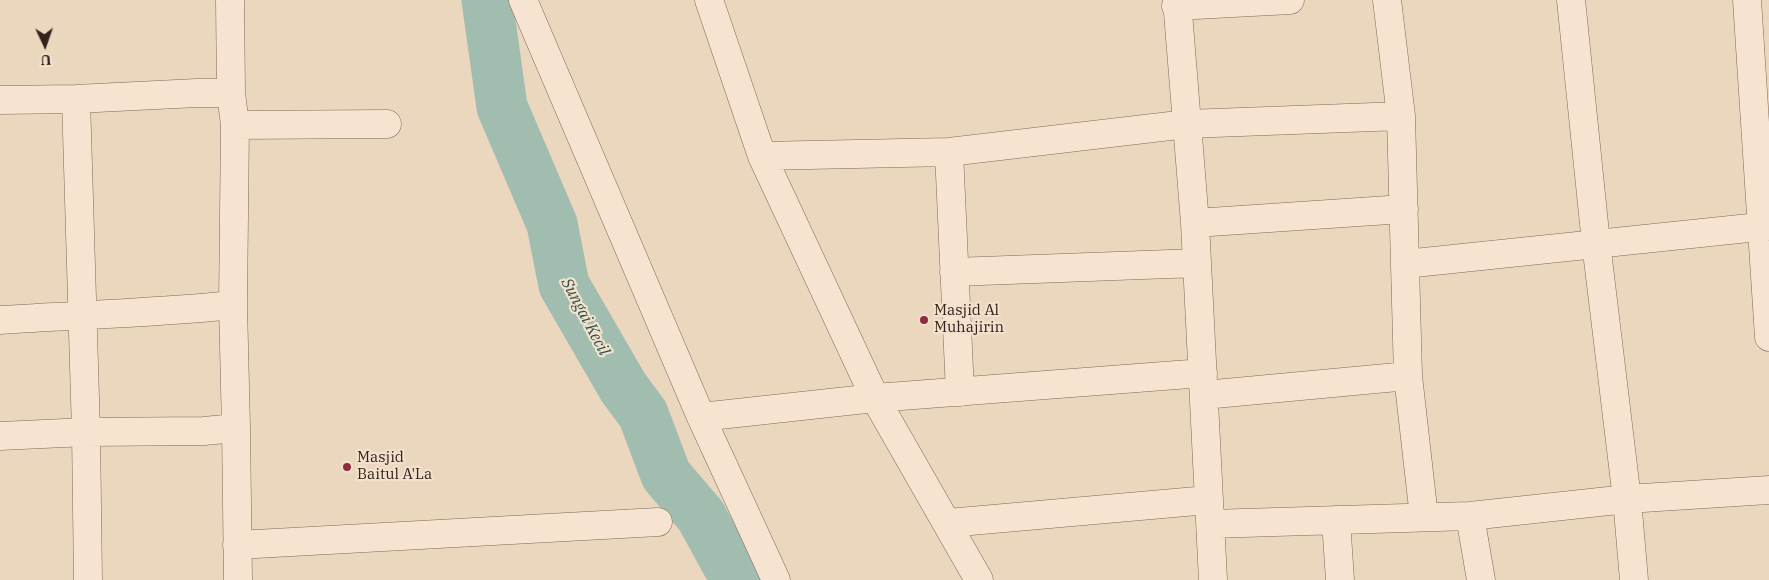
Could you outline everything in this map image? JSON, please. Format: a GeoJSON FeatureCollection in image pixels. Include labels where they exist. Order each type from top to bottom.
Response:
{"type":"FeatureCollection","features":[{"type":"Feature","properties":{"kind":"street"},"geometry":{"type":"LineString","coordinates":[[230,0],[231,93],[235,125],[233,305],[238,580]]}},
{"type":"Feature","properties":{"kind":"street"},"geometry":{"type":"LineString","coordinates":[[523,0],[700,417],[776,580]]}},
{"type":"Feature","properties":{"kind":"street"},"geometry":{"type":"LineString","coordinates":[[709,0],[762,156],[875,398],[979,580]]}},
{"type":"Feature","properties":{"kind":"street"},"geometry":{"type":"LineString","coordinates":[[1213,580],[1195,223],[1176,3],[1290,0]]}},
{"type":"Feature","properties":{"kind":"street"},"geometry":{"type":"LineString","coordinates":[[1387,0],[1400,116],[1408,376],[1424,517]]}},
{"type":"Feature","properties":{"kind":"street"},"geometry":{"type":"LineString","coordinates":[[1571,0],[1596,243],[1627,499],[1634,580]]}},
{"type":"Feature","properties":{"kind":"street"},"geometry":{"type":"LineString","coordinates":[[1747,0],[1765,227],[1769,337]]}},
{"type":"Feature","properties":{"kind":"street"},"geometry":{"type":"LineString","coordinates":[[0,100],[76,99],[197,92],[231,93]]}},
{"type":"Feature","properties":{"kind":"street"},"geometry":{"type":"LineString","coordinates":[[76,99],[86,432],[88,580]]}},
{"type":"Feature","properties":{"kind":"street"},"geometry":{"type":"LineString","coordinates":[[762,156],[949,152],[1187,124],[1400,116]]}},
{"type":"Feature","properties":{"kind":"street"},"geometry":{"type":"LineString","coordinates":[[235,125],[386,124]]}},
{"type":"Feature","properties":{"kind":"street"},"geometry":{"type":"LineString","coordinates":[[949,152],[960,392]]}},
{"type":"Feature","properties":{"kind":"street"},"geometry":{"type":"LineString","coordinates":[[1195,223],[1404,209]]}},
{"type":"Feature","properties":{"kind":"street"},"geometry":{"type":"LineString","coordinates":[[1405,264],[1765,227]]}},
{"type":"Feature","properties":{"kind":"street"},"geometry":{"type":"LineString","coordinates":[[954,272],[1197,263]]}},
{"type":"Feature","properties":{"kind":"street"},"geometry":{"type":"LineString","coordinates":[[0,320],[197,309],[233,305]]}},
{"type":"Feature","properties":{"kind":"street"},"geometry":{"type":"LineString","coordinates":[[700,417],[875,398],[960,392],[1408,376]]}},
{"type":"Feature","properties":{"kind":"street"},"geometry":{"type":"LineString","coordinates":[[0,436],[86,432],[204,431],[236,428]]}},
{"type":"Feature","properties":{"kind":"street"},"geometry":{"type":"LineString","coordinates":[[948,524],[1210,512],[1336,520],[1470,516],[1627,499],[1769,490]]}},
{"type":"Feature","properties":{"kind":"street"},"geometry":{"type":"LineString","coordinates":[[1470,516],[1481,580]]}},
{"type":"Feature","properties":{"kind":"street"},"geometry":{"type":"LineString","coordinates":[[1336,520],[1340,580]]}},
{"type":"Feature","properties":{"kind":"street"},"geometry":{"type":"LineString","coordinates":[[237,545],[658,522]]}},
{"type":"Feature","properties":{"kind":"waterway","name":"Sungai Kecil"},"geometry":{"type":"LineString","coordinates":[[487,0],[502,107],[552,224],[564,285],[623,387],[643,414],[666,475],[701,516],[736,580]]}},
{"type":"Feature","properties":{"kind":"place","name":"Masjid Al Muhajirin"},"geometry":{"type":"Point","coordinates":[924,320]}},
{"type":"Feature","properties":{"kind":"place","name":"Masjid Baitul A'La"},"geometry":{"type":"Point","coordinates":[347,467]}}]}
